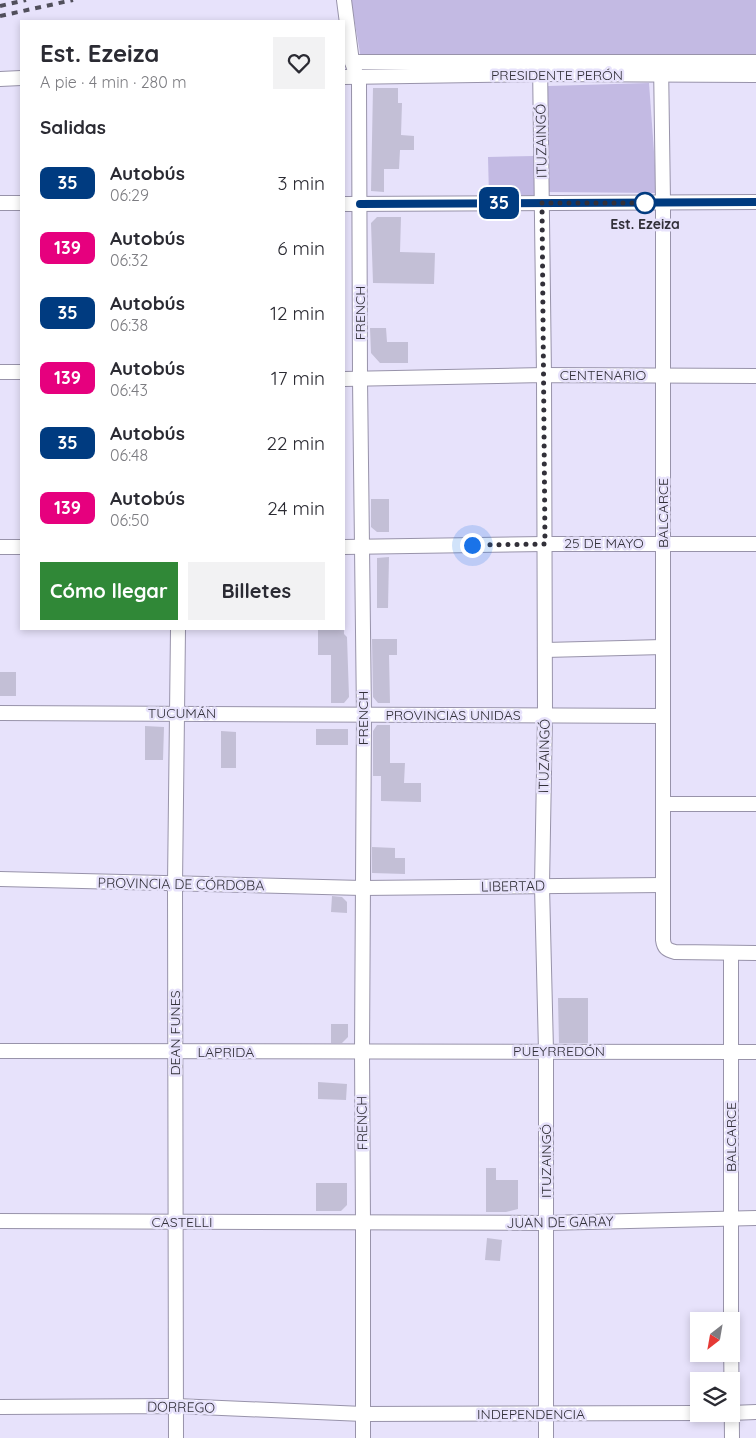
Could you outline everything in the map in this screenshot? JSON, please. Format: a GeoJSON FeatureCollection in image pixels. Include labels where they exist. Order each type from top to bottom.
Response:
{"type":"FeatureCollection","features":[{"type":"Feature","properties":{"kind":"street","name":"FRENCH"},"geometry":{"type":"LineString","coordinates":[[344,0],[352,62],[358,77],[360,204],[364,715],[362,888],[363,1438]]}},
{"type":"Feature","properties":{"kind":"street"},"geometry":{"type":"LineString","coordinates":[[352,62],[540,68]]}},
{"type":"Feature","properties":{"kind":"street"},"geometry":{"type":"LineString","coordinates":[[661,68],[756,62]]}},
{"type":"Feature","properties":{"kind":"street","name":"PRESIDENTE PERÓN"},"geometry":{"type":"LineString","coordinates":[[345,77],[540,68],[661,68],[756,75]]}},
{"type":"Feature","properties":{"kind":"street","name":"ITUZAINGÓ"},"geometry":{"type":"LineString","coordinates":[[540,68],[545,544],[542,886],[546,1051],[546,1438]]}},
{"type":"Feature","properties":{"kind":"street","name":"BALCARCE"},"geometry":{"type":"LineString","coordinates":[[661,68],[663,202],[663,940],[667,950],[675,952],[730,953],[731,1312]]}},
{"type":"Feature","properties":{"kind":"street"},"geometry":{"type":"LineString","coordinates":[[0,79],[20,78]]}},
{"type":"Feature","properties":{"kind":"street"},"geometry":{"type":"LineString","coordinates":[[345,204],[756,202]]}},
{"type":"Feature","properties":{"kind":"street"},"geometry":{"type":"LineString","coordinates":[[0,203],[20,203]]}},
{"type":"Feature","properties":{"kind":"street"},"geometry":{"type":"LineString","coordinates":[[0,372],[20,372]]}},
{"type":"Feature","properties":{"kind":"street","name":"CENTENARIO"},"geometry":{"type":"LineString","coordinates":[[345,379],[544,375],[756,376]]}},
{"type":"Feature","properties":{"kind":"street","name":"25 DE MAYO"},"geometry":{"type":"LineString","coordinates":[[345,547],[663,543],[756,544]]}},
{"type":"Feature","properties":{"kind":"street"},"geometry":{"type":"LineString","coordinates":[[0,547],[20,547]]}},
{"type":"Feature","properties":{"kind":"street","name":"DEAN FUNES"},"geometry":{"type":"LineString","coordinates":[[176,1438],[174,1222],[178,630]]}},
{"type":"Feature","properties":{"kind":"street"},"geometry":{"type":"LineString","coordinates":[[545,650],[663,647]]}},
{"type":"Feature","properties":{"kind":"street","name":"TUCUMÁN"},"geometry":{"type":"LineString","coordinates":[[0,713],[177,712],[364,715]]}},
{"type":"Feature","properties":{"kind":"street","name":"PROVINCIAS UNIDAS"},"geometry":{"type":"LineString","coordinates":[[364,715],[662,716]]}},
{"type":"Feature","properties":{"kind":"street"},"geometry":{"type":"LineString","coordinates":[[664,804],[756,804]]}},
{"type":"Feature","properties":{"kind":"street","name":"PROVINCIA DE CÓRDOBA"},"geometry":{"type":"LineString","coordinates":[[0,879],[362,888]]}},
{"type":"Feature","properties":{"kind":"street","name":"LIBERTAD"},"geometry":{"type":"LineString","coordinates":[[362,888],[663,885]]}},
{"type":"Feature","properties":{"kind":"street"},"geometry":{"type":"LineString","coordinates":[[730,953],[756,953]]}},
{"type":"Feature","properties":{"kind":"street","name":"LAPRIDA"},"geometry":{"type":"LineString","coordinates":[[0,1051],[362,1052]]}},
{"type":"Feature","properties":{"kind":"street","name":"PUEYRREDÓN"},"geometry":{"type":"LineString","coordinates":[[362,1052],[756,1052]]}},
{"type":"Feature","properties":{"kind":"street","name":"JUAN DE GARAY"},"geometry":{"type":"LineString","coordinates":[[364,1224],[546,1223],[756,1218]]}},
{"type":"Feature","properties":{"kind":"street","name":"CASTELLI"},"geometry":{"type":"LineString","coordinates":[[0,1221],[364,1224]]}},
{"type":"Feature","properties":{"kind":"street","name":"DORREGO"},"geometry":{"type":"LineString","coordinates":[[0,1406],[176,1406],[363,1414]]}},
{"type":"Feature","properties":{"kind":"street"},"geometry":{"type":"LineString","coordinates":[[740,1412],[756,1412]]}},
{"type":"Feature","properties":{"kind":"street","name":"INDEPENDENCIA"},"geometry":{"type":"LineString","coordinates":[[363,1414],[690,1413]]}},
{"type":"Feature","properties":{"kind":"street"},"geometry":{"type":"LineString","coordinates":[[732,1422],[732,1438]]}},
{"type":"Feature","properties":{"kind":"shaded area"},"geometry":{"type":"Polygon","coordinates":[[[351,0],[756,0],[756,68],[362,65],[351,0]]]}},
{"type":"Feature","properties":{"kind":"shaded area"},"geometry":{"type":"Polygon","coordinates":[[[649,83],[657,193],[548,192],[548,86],[649,83]]]}},
{"type":"Feature","properties":{"kind":"shaded area"},"geometry":{"type":"Polygon","coordinates":[[[534,156],[534,195],[489,196],[488,157],[534,156]]]}},
{"type":"Feature","properties":{"kind":"building"},"geometry":{"type":"Polygon","coordinates":[[[373,88],[398,88],[398,103],[402,103],[401,135],[414,136],[414,150],[400,150],[399,169],[384,169],[384,192],[371,191],[373,88]]]}},
{"type":"Feature","properties":{"kind":"building"},"geometry":{"type":"Polygon","coordinates":[[[377,217],[401,217],[400,252],[435,253],[434,284],[373,283],[371,223],[377,217]]]}},
{"type":"Feature","properties":{"kind":"building"},"geometry":{"type":"Polygon","coordinates":[[[370,328],[386,328],[387,342],[408,342],[408,363],[380,363],[371,353],[370,328]]]}},
{"type":"Feature","properties":{"kind":"building"},"geometry":{"type":"Polygon","coordinates":[[[371,499],[389,499],[389,532],[377,532],[371,527],[371,499]]]}},
{"type":"Feature","properties":{"kind":"building"},"geometry":{"type":"Polygon","coordinates":[[[389,557],[388,608],[377,608],[377,558],[389,557]]]}},
{"type":"Feature","properties":{"kind":"building"},"geometry":{"type":"Polygon","coordinates":[[[318,630],[344,630],[344,634],[347,637],[349,697],[344,703],[331,703],[331,655],[318,655],[318,630]]]}},
{"type":"Feature","properties":{"kind":"building"},"geometry":{"type":"Polygon","coordinates":[[[372,639],[397,639],[397,655],[389,655],[390,703],[378,703],[373,697],[372,639]]]}},
{"type":"Feature","properties":{"kind":"building"},"geometry":{"type":"Polygon","coordinates":[[[0,672],[16,672],[16,696],[0,696],[0,672]]]}},
{"type":"Feature","properties":{"kind":"building"},"geometry":{"type":"Polygon","coordinates":[[[377,725],[390,725],[390,763],[405,763],[404,783],[421,783],[421,802],[381,801],[381,776],[373,776],[373,731],[377,725]]]}},
{"type":"Feature","properties":{"kind":"building"},"geometry":{"type":"Polygon","coordinates":[[[145,726],[164,727],[163,760],[145,760],[145,726]]]}},
{"type":"Feature","properties":{"kind":"building"},"geometry":{"type":"Polygon","coordinates":[[[316,729],[348,729],[348,745],[316,745],[316,729]]]}},
{"type":"Feature","properties":{"kind":"building"},"geometry":{"type":"Polygon","coordinates":[[[221,731],[236,732],[236,768],[221,768],[221,731]]]}},
{"type":"Feature","properties":{"kind":"building"},"geometry":{"type":"Polygon","coordinates":[[[372,847],[395,848],[395,858],[405,858],[405,874],[372,873],[372,847]]]}},
{"type":"Feature","properties":{"kind":"building"},"geometry":{"type":"Polygon","coordinates":[[[332,896],[342,897],[347,902],[347,913],[331,912],[332,896]]]}},
{"type":"Feature","properties":{"kind":"building"},"geometry":{"type":"Polygon","coordinates":[[[558,998],[588,998],[588,1043],[559,1043],[558,998]]]}},
{"type":"Feature","properties":{"kind":"building"},"geometry":{"type":"Polygon","coordinates":[[[331,1024],[348,1024],[348,1037],[342,1043],[331,1043],[331,1024]]]}},
{"type":"Feature","properties":{"kind":"building"},"geometry":{"type":"Polygon","coordinates":[[[318,1082],[347,1084],[346,1100],[318,1099],[318,1082]]]}},
{"type":"Feature","properties":{"kind":"building"},"geometry":{"type":"Polygon","coordinates":[[[486,1168],[496,1168],[496,1180],[518,1180],[518,1209],[506,1212],[486,1212],[486,1168]]]}},
{"type":"Feature","properties":{"kind":"building"},"geometry":{"type":"Polygon","coordinates":[[[316,1183],[347,1183],[347,1205],[341,1211],[316,1211],[316,1183]]]}},
{"type":"Feature","properties":{"kind":"building"},"geometry":{"type":"Polygon","coordinates":[[[487,1238],[502,1240],[500,1261],[485,1260],[487,1238]]]}},
{"type":"Feature","properties":{"kind":"railway"},"geometry":{"type":"LineString","coordinates":[[0,6],[26,0]]}},
{"type":"Feature","properties":{"kind":"railway"},"geometry":{"type":"LineString","coordinates":[[0,16],[73,0]]}},
{"type":"Feature","properties":{"kind":"bus line","name":"35"},"geometry":{"type":"LineString","coordinates":[[360,204],[756,202]]}},
{"type":"Feature","properties":{"kind":"place","name":"Est. Ezeiza"},"geometry":{"type":"Point","coordinates":[645,203]}},
{"type":"Feature","properties":{"kind":"route"},"geometry":{"type":"LineString","coordinates":[[472,545],[545,544],[542,203],[645,203]]}}]}
